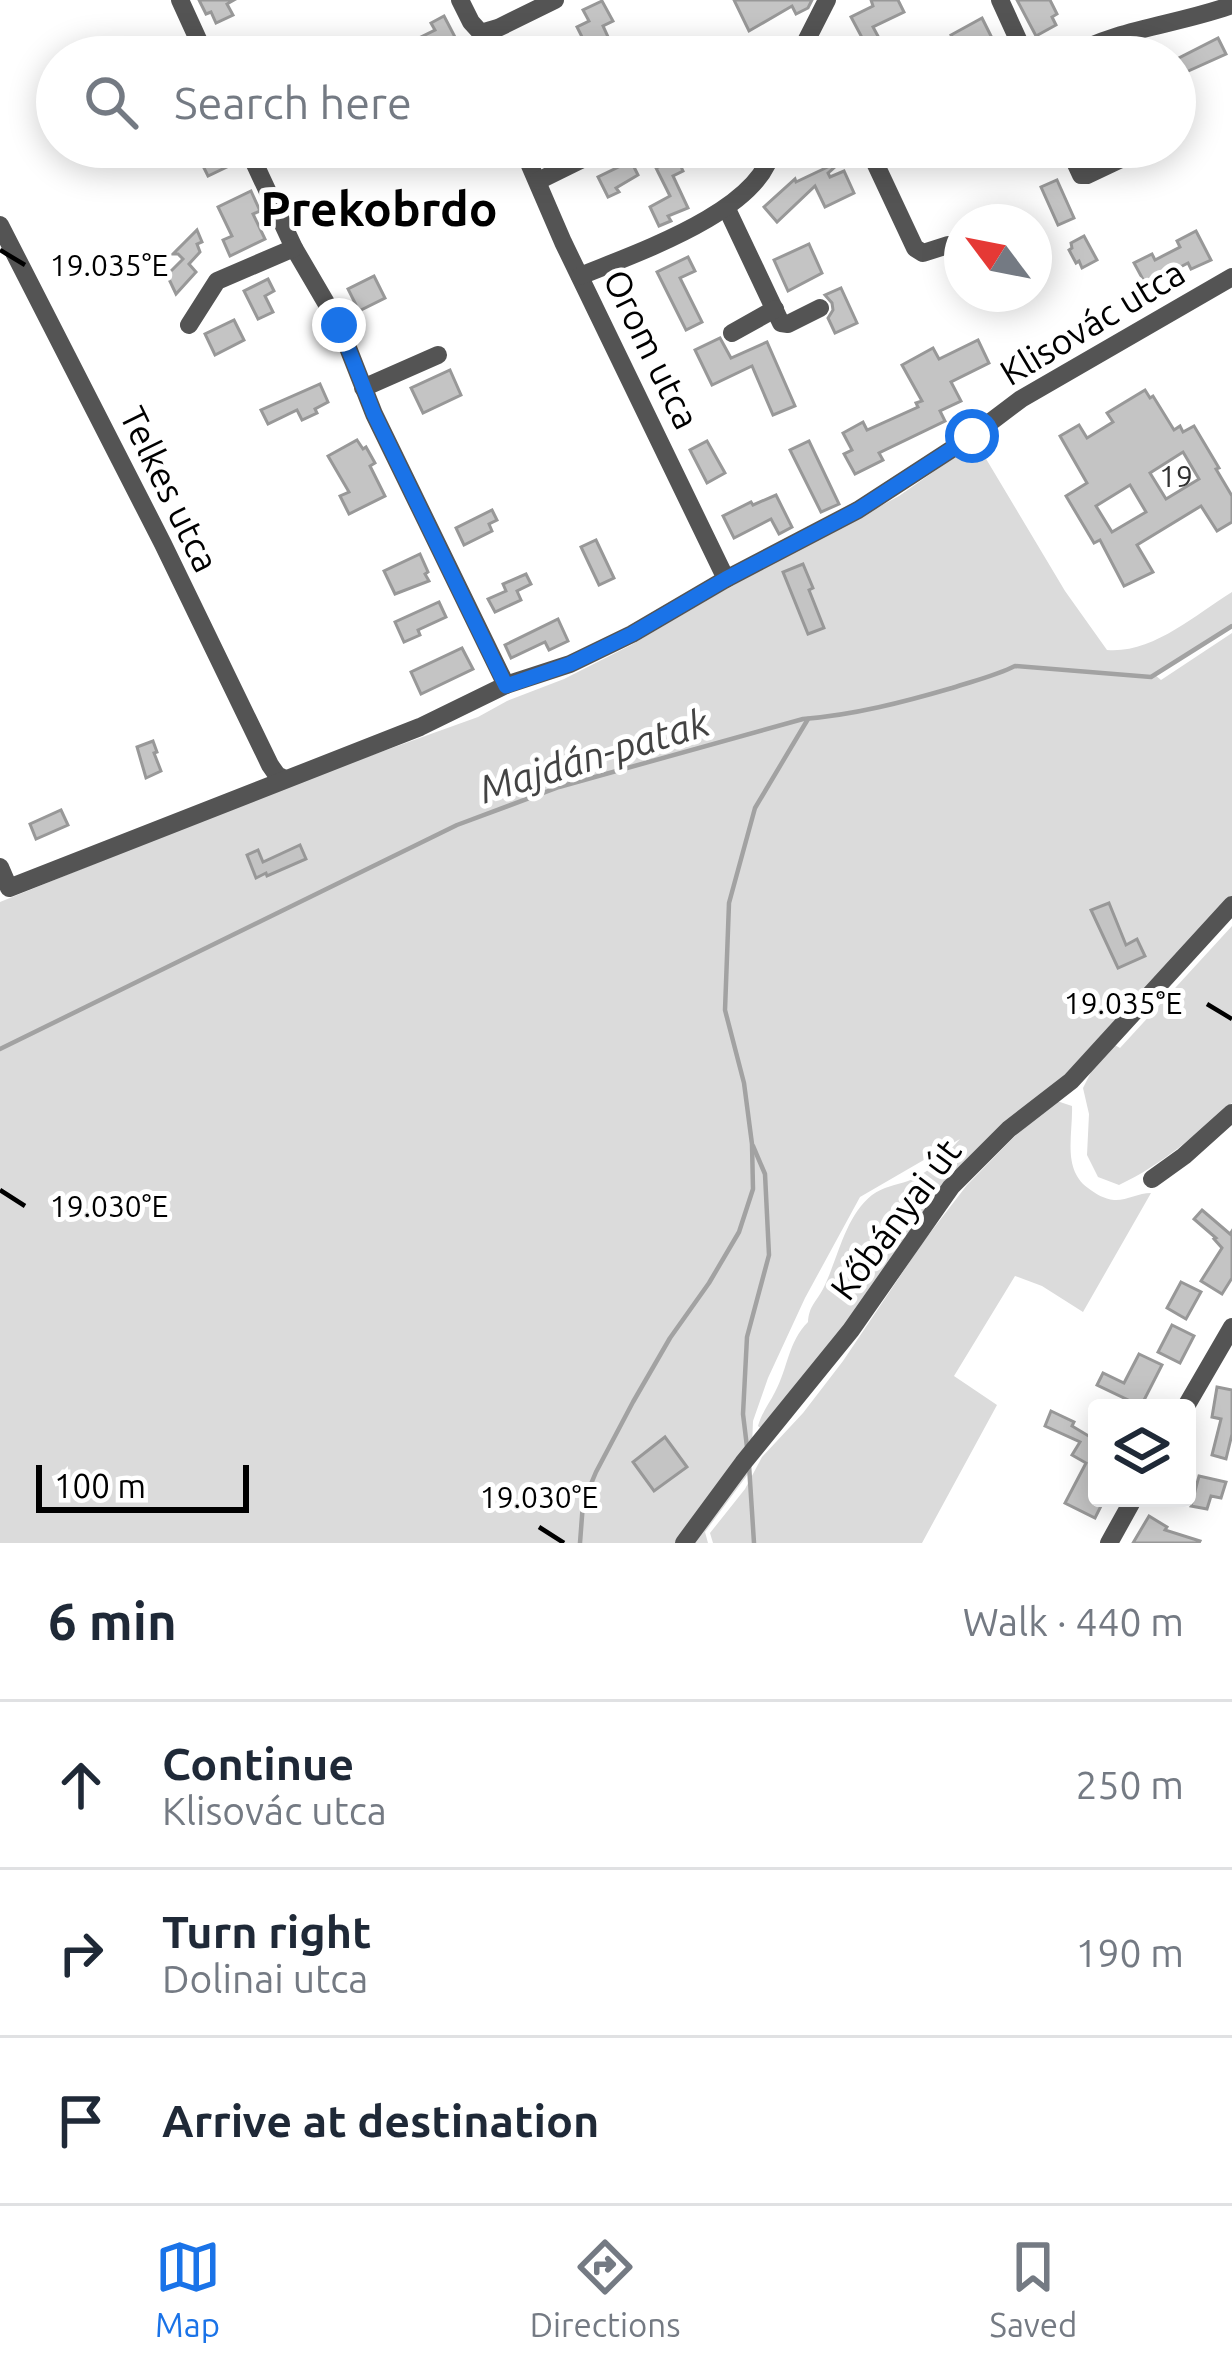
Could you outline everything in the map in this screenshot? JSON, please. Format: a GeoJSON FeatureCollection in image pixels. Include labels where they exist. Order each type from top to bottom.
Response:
{"type":"FeatureCollection","features":[{"type":"Feature","properties":{"kind":"street"},"geometry":{"type":"LineString","coordinates":[[179,0],[196,36]]}},
{"type":"Feature","properties":{"kind":"street"},"geometry":{"type":"LineString","coordinates":[[460,0],[481,33],[555,0]]}},
{"type":"Feature","properties":{"kind":"street"},"geometry":{"type":"LineString","coordinates":[[809,36],[827,0]]}},
{"type":"Feature","properties":{"kind":"street"},"geometry":{"type":"LineString","coordinates":[[1000,0],[1016,36]]}},
{"type":"Feature","properties":{"kind":"street"},"geometry":{"type":"LineString","coordinates":[[1113,36],[1194,20],[1232,5]]}},
{"type":"Feature","properties":{"kind":"street"},"geometry":{"type":"LineString","coordinates":[[257,168],[294,248],[339,325],[363,388],[506,686]]}},
{"type":"Feature","properties":{"kind":"street","name":"Orom utca"},"geometry":{"type":"LineString","coordinates":[[532,168],[562,242],[726,579]]}},
{"type":"Feature","properties":{"kind":"street"},"geometry":{"type":"LineString","coordinates":[[538,181],[564,168]]}},
{"type":"Feature","properties":{"kind":"street"},"geometry":{"type":"LineString","coordinates":[[580,276],[727,209],[767,168]]}},
{"type":"Feature","properties":{"kind":"street"},"geometry":{"type":"LineString","coordinates":[[872,168],[915,248],[923,254],[944,246]]}},
{"type":"Feature","properties":{"kind":"street"},"geometry":{"type":"LineString","coordinates":[[1078,168],[1081,175],[1102,168]]}},
{"type":"Feature","properties":{"kind":"street"},"geometry":{"type":"LineString","coordinates":[[727,209],[781,323],[820,308]]}},
{"type":"Feature","properties":{"kind":"street","name":"Telkes utca"},"geometry":{"type":"LineString","coordinates":[[0,225],[270,765],[284,779]]}},
{"type":"Feature","properties":{"kind":"street"},"geometry":{"type":"LineString","coordinates":[[189,325],[217,281],[294,248]]}},
{"type":"Feature","properties":{"kind":"street","name":"Klisovác utca"},"geometry":{"type":"LineString","coordinates":[[0,867],[9,887],[570,664],[858,510],[1021,399],[1232,277]]}},
{"type":"Feature","properties":{"kind":"street"},"geometry":{"type":"LineString","coordinates":[[732,333],[775,310]]}},
{"type":"Feature","properties":{"kind":"street"},"geometry":{"type":"LineString","coordinates":[[363,388],[438,355]]}},
{"type":"Feature","properties":{"kind":"street","name":"Kőbányai út"},"geometry":{"type":"LineString","coordinates":[[684,1543],[851,1330],[951,1187],[1009,1130],[1071,1081],[1232,905]]}},
{"type":"Feature","properties":{"kind":"street"},"geometry":{"type":"LineString","coordinates":[[1152,1179],[1232,1113]]}},
{"type":"Feature","properties":{"kind":"street"},"geometry":{"type":"LineString","coordinates":[[1190,1399],[1230,1334]]}},
{"type":"Feature","properties":{"kind":"street"},"geometry":{"type":"LineString","coordinates":[[1109,1543],[1129,1507]]}},
{"type":"Feature","properties":{"kind":"shaded area"},"geometry":{"type":"Polygon","coordinates":[[[976,442],[1065,591],[1107,650],[1124,650],[1157,639],[1232,592],[1232,625],[1155,675],[1161,680],[1232,633],[1232,902],[1071,1081],[1033,1100],[864,1302],[764,1431],[758,1426],[762,1416],[855,1214],[876,1192],[930,1169],[960,1139],[860,1197],[768,1378],[753,1421],[751,1470],[705,1532],[708,1543],[0,1543],[0,902],[289,785],[478,717],[564,679],[899,496],[976,442]]]}},
{"type":"Feature","properties":{"kind":"shaded area"},"geometry":{"type":"Polygon","coordinates":[[[1232,926],[1232,1103],[1135,1177],[1119,1185],[1098,1177],[1087,1155],[1089,1114],[1083,1088],[1092,1070],[1113,1044],[1120,1048],[1232,926]]]}},
{"type":"Feature","properties":{"kind":"shaded area"},"geometry":{"type":"Polygon","coordinates":[[[1057,1101],[1072,1106],[1072,1161],[1080,1180],[1110,1199],[1151,1193],[1083,1312],[1042,1286],[1015,1276],[954,1376],[997,1405],[922,1543],[713,1543],[710,1533],[745,1489],[762,1457],[843,1361],[967,1185],[1057,1101]]]}},
{"type":"Feature","properties":{"kind":"building"},"geometry":{"type":"Polygon","coordinates":[[[199,0],[234,0],[227,4],[233,15],[216,23],[199,0]]]}},
{"type":"Feature","properties":{"kind":"building"},"geometry":{"type":"Polygon","coordinates":[[[734,0],[812,0],[796,14],[792,6],[749,31],[734,0]]]}},
{"type":"Feature","properties":{"kind":"building"},"geometry":{"type":"Polygon","coordinates":[[[871,0],[898,0],[904,12],[873,27],[878,36],[861,36],[851,17],[873,6],[871,0]]]}},
{"type":"Feature","properties":{"kind":"building"},"geometry":{"type":"Polygon","coordinates":[[[1017,0],[1050,0],[1056,25],[1036,36],[1017,0]]]}},
{"type":"Feature","properties":{"kind":"building"},"geometry":{"type":"Polygon","coordinates":[[[602,1],[613,21],[603,26],[608,36],[582,36],[577,27],[589,21],[583,10],[602,1]]]}},
{"type":"Feature","properties":{"kind":"building"},"geometry":{"type":"Polygon","coordinates":[[[444,16],[454,36],[423,36],[435,30],[431,23],[444,16]]]}},
{"type":"Feature","properties":{"kind":"building"},"geometry":{"type":"Polygon","coordinates":[[[982,18],[991,36],[952,36],[982,18]]]}},
{"type":"Feature","properties":{"kind":"building"},"geometry":{"type":"Polygon","coordinates":[[[1218,38],[1226,54],[1196,68],[1196,49],[1218,38]]]}},
{"type":"Feature","properties":{"kind":"building"},"geometry":{"type":"Polygon","coordinates":[[[617,168],[634,168],[638,175],[608,197],[598,177],[617,168]]]}},
{"type":"Feature","properties":{"kind":"building"},"geometry":{"type":"Polygon","coordinates":[[[656,168],[682,168],[673,176],[688,208],[668,216],[671,221],[659,226],[650,207],[670,196],[656,168]]]}},
{"type":"Feature","properties":{"kind":"building"},"geometry":{"type":"Polygon","coordinates":[[[834,168],[830,177],[844,171],[854,193],[825,207],[815,186],[777,222],[764,207],[796,182],[834,168]]]}},
{"type":"Feature","properties":{"kind":"building"},"geometry":{"type":"Polygon","coordinates":[[[1057,180],[1074,218],[1058,225],[1041,187],[1057,180]]]}},
{"type":"Feature","properties":{"kind":"building"},"geometry":{"type":"Polygon","coordinates":[[[251,191],[260,211],[253,214],[265,239],[230,256],[223,240],[232,236],[218,207],[251,191]]]}},
{"type":"Feature","properties":{"kind":"building"},"geometry":{"type":"Polygon","coordinates":[[[197,230],[200,252],[189,264],[196,272],[176,294],[167,275],[183,259],[173,254],[197,230]]]}},
{"type":"Feature","properties":{"kind":"building"},"geometry":{"type":"Polygon","coordinates":[[[1196,231],[1211,260],[1191,269],[1188,263],[1146,285],[1134,263],[1152,254],[1155,260],[1180,247],[1177,241],[1196,231]]]}},
{"type":"Feature","properties":{"kind":"building"},"geometry":{"type":"Polygon","coordinates":[[[1084,236],[1097,260],[1082,268],[1069,250],[1071,243],[1084,236]]]}},
{"type":"Feature","properties":{"kind":"building"},"geometry":{"type":"Polygon","coordinates":[[[809,244],[822,273],[788,291],[774,260],[809,244]]]}},
{"type":"Feature","properties":{"kind":"building"},"geometry":{"type":"Polygon","coordinates":[[[688,257],[695,271],[680,278],[702,322],[686,330],[657,272],[688,257]]]}},
{"type":"Feature","properties":{"kind":"building"},"geometry":{"type":"Polygon","coordinates":[[[374,276],[385,298],[359,311],[348,289],[374,276]]]}},
{"type":"Feature","properties":{"kind":"building"},"geometry":{"type":"Polygon","coordinates":[[[268,279],[274,291],[265,296],[273,312],[258,319],[244,291],[268,279]]]}},
{"type":"Feature","properties":{"kind":"building"},"geometry":{"type":"Polygon","coordinates":[[[841,288],[857,323],[835,333],[828,318],[832,303],[825,295],[841,288]]]}},
{"type":"Feature","properties":{"kind":"building"},"geometry":{"type":"Polygon","coordinates":[[[234,320],[244,340],[215,355],[205,334],[234,320]]]}},
{"type":"Feature","properties":{"kind":"building"},"geometry":{"type":"Polygon","coordinates":[[[720,338],[731,358],[767,342],[795,406],[773,415],[752,366],[712,385],[695,350],[720,338]]]}},
{"type":"Feature","properties":{"kind":"building"},"geometry":{"type":"Polygon","coordinates":[[[978,340],[989,363],[951,382],[961,401],[940,411],[945,421],[879,453],[883,460],[855,474],[844,454],[852,450],[843,433],[863,422],[867,430],[922,401],[902,365],[933,348],[939,359],[978,340]]]}},
{"type":"Feature","properties":{"kind":"building"},"geometry":{"type":"Polygon","coordinates":[[[450,370],[461,395],[423,413],[411,388],[450,370]]]}},
{"type":"Feature","properties":{"kind":"building"},"geometry":{"type":"Polygon","coordinates":[[[320,384],[328,402],[315,409],[317,413],[302,420],[297,410],[268,424],[261,410],[320,384]]]}},
{"type":"Feature","properties":{"kind":"building"},"geometry":{"type":"Polygon","coordinates":[[[1145,390],[1174,430],[1180,426],[1183,432],[1194,426],[1232,496],[1232,522],[1217,531],[1201,506],[1137,545],[1153,572],[1124,586],[1100,540],[1094,543],[1066,496],[1087,483],[1060,436],[1079,425],[1087,438],[1113,422],[1107,413],[1145,390]],[[1183,452],[1150,473],[1166,499],[1199,479],[1183,452]],[[1130,485],[1096,506],[1112,532],[1146,512],[1130,485]]]}},
{"type":"Feature","properties":{"kind":"building"},"geometry":{"type":"Polygon","coordinates":[[[357,440],[375,463],[370,466],[385,496],[349,514],[340,496],[349,492],[328,456],[357,440]]]}},
{"type":"Feature","properties":{"kind":"building"},"geometry":{"type":"Polygon","coordinates":[[[707,441],[725,473],[707,483],[690,450],[707,441]]]}},
{"type":"Feature","properties":{"kind":"building"},"geometry":{"type":"Polygon","coordinates":[[[809,441],[839,504],[821,512],[790,450],[809,441]]]}},
{"type":"Feature","properties":{"kind":"building"},"geometry":{"type":"Polygon","coordinates":[[[776,495],[792,527],[779,534],[771,519],[734,538],[723,516],[776,495]]]}},
{"type":"Feature","properties":{"kind":"building"},"geometry":{"type":"Polygon","coordinates":[[[492,510],[497,520],[489,524],[492,531],[464,545],[456,528],[492,510]]]}},
{"type":"Feature","properties":{"kind":"building"},"geometry":{"type":"Polygon","coordinates":[[[596,540],[614,578],[599,585],[581,547],[596,540]]]}},
{"type":"Feature","properties":{"kind":"building"},"geometry":{"type":"Polygon","coordinates":[[[420,554],[429,581],[395,594],[384,571],[420,554]]]}},
{"type":"Feature","properties":{"kind":"building"},"geometry":{"type":"Polygon","coordinates":[[[803,564],[824,628],[808,634],[783,572],[803,564]]]}},
{"type":"Feature","properties":{"kind":"building"},"geometry":{"type":"Polygon","coordinates":[[[526,574],[531,584],[517,591],[521,600],[495,612],[488,599],[506,591],[503,584],[526,574]]]}},
{"type":"Feature","properties":{"kind":"building"},"geometry":{"type":"Polygon","coordinates":[[[439,602],[446,617],[404,642],[395,622],[439,602]]]}},
{"type":"Feature","properties":{"kind":"building"},"geometry":{"type":"Polygon","coordinates":[[[558,619],[568,641],[549,650],[545,642],[511,658],[505,645],[558,619]]]}},
{"type":"Feature","properties":{"kind":"building"},"geometry":{"type":"Polygon","coordinates":[[[462,648],[473,669],[421,694],[411,672],[462,648]]]}},
{"type":"Feature","properties":{"kind":"building"},"geometry":{"type":"Polygon","coordinates":[[[153,741],[161,771],[146,778],[137,747],[153,741]]]}},
{"type":"Feature","properties":{"kind":"building"},"geometry":{"type":"Polygon","coordinates":[[[61,810],[68,825],[36,839],[30,824],[61,810]]]}},
{"type":"Feature","properties":{"kind":"building"},"geometry":{"type":"Polygon","coordinates":[[[300,845],[306,859],[256,878],[247,855],[258,850],[263,862],[300,845]]]}},
{"type":"Feature","properties":{"kind":"building"},"geometry":{"type":"Polygon","coordinates":[[[1109,903],[1126,945],[1137,939],[1145,956],[1118,968],[1091,910],[1109,903]]]}},
{"type":"Feature","properties":{"kind":"building"},"geometry":{"type":"Polygon","coordinates":[[[1202,1210],[1230,1234],[1232,1231],[1232,1278],[1222,1294],[1201,1281],[1222,1248],[1194,1219],[1202,1210]]]}},
{"type":"Feature","properties":{"kind":"building"},"geometry":{"type":"Polygon","coordinates":[[[1181,1282],[1201,1292],[1186,1319],[1167,1308],[1181,1282]]]}},
{"type":"Feature","properties":{"kind":"building"},"geometry":{"type":"Polygon","coordinates":[[[1172,1325],[1194,1336],[1180,1363],[1158,1352],[1172,1325]]]}},
{"type":"Feature","properties":{"kind":"building"},"geometry":{"type":"Polygon","coordinates":[[[1139,1354],[1162,1365],[1145,1399],[1126,1399],[1097,1385],[1103,1373],[1124,1383],[1139,1354]]]}},
{"type":"Feature","properties":{"kind":"building"},"geometry":{"type":"Polygon","coordinates":[[[1217,1387],[1232,1390],[1232,1434],[1226,1459],[1212,1455],[1221,1419],[1212,1417],[1217,1387]]]}},
{"type":"Feature","properties":{"kind":"building"},"geometry":{"type":"Polygon","coordinates":[[[1051,1411],[1088,1436],[1088,1507],[1100,1507],[1095,1518],[1065,1503],[1086,1463],[1072,1455],[1080,1442],[1045,1426],[1051,1411]]]}},
{"type":"Feature","properties":{"kind":"building"},"geometry":{"type":"Polygon","coordinates":[[[665,1437],[687,1467],[654,1491],[633,1462],[665,1437]]]}},
{"type":"Feature","properties":{"kind":"building"},"geometry":{"type":"Polygon","coordinates":[[[1199,1476],[1226,1482],[1221,1498],[1211,1496],[1207,1509],[1196,1507],[1199,1476]]]}},
{"type":"Feature","properties":{"kind":"building"},"geometry":{"type":"Polygon","coordinates":[[[1149,1516],[1165,1530],[1199,1543],[1133,1543],[1149,1516]]]}},
{"type":"Feature","properties":{"kind":"waterway","name":"Majdán-patak"},"geometry":{"type":"LineString","coordinates":[[0,1049],[457,825],[559,787],[803,719],[916,698],[1015,666],[1151,677],[1232,626]]}},
{"type":"Feature","properties":{"kind":"waterway"},"geometry":{"type":"LineString","coordinates":[[580,1543],[583,1503],[596,1472],[670,1338],[739,1232],[753,1189],[744,1083],[725,1010],[729,903],[755,808],[808,719]]}},
{"type":"Feature","properties":{"kind":"waterway"},"geometry":{"type":"LineString","coordinates":[[747,1447],[743,1414],[747,1337],[769,1255],[765,1174],[753,1146]]}},
{"type":"Feature","properties":{"kind":"waterway"},"geometry":{"type":"LineString","coordinates":[[749,1465],[754,1543]]}},
{"type":"Feature","properties":{"kind":"district","name":"Prekobrdo"},"geometry":{"type":"Point","coordinates":[379,208]}},
{"type":"Feature","properties":{"kind":"route"},"geometry":{"type":"LineString","coordinates":[[339,325],[374,414],[506,686],[570,664],[632,634],[858,510],[972,436]]}}]}
